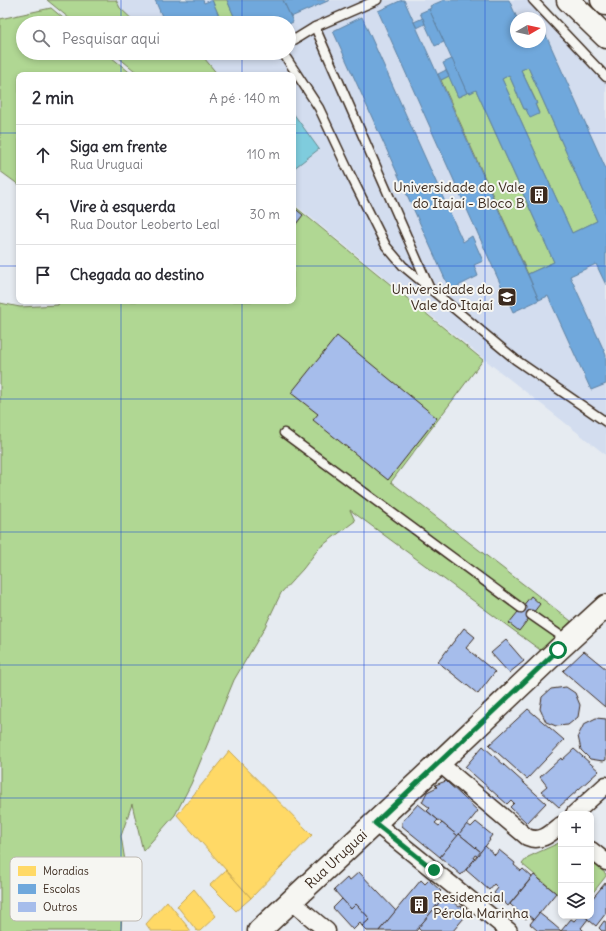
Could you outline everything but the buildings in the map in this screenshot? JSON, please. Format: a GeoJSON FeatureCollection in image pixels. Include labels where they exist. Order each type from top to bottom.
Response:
{"type":"FeatureCollection","features":[{"type":"Feature","properties":{"kind":"main road"},"geometry":{"type":"LineString","coordinates":[[568,0],[606,37]]}},
{"type":"Feature","properties":{"kind":"main road"},"geometry":{"type":"LineString","coordinates":[[602,0],[606,4]]}},
{"type":"Feature","properties":{"kind":"main road","name":"Rua Uruguai"},"geometry":{"type":"LineString","coordinates":[[259,931],[606,606]]}},
{"type":"Feature","properties":{"kind":"street"},"geometry":{"type":"LineString","coordinates":[[439,763],[527,837],[532,839],[540,839],[547,836],[558,827]]}},
{"type":"Feature","properties":{"kind":"street"},"geometry":{"type":"LineString","coordinates":[[577,811],[606,785]]}},
{"type":"Feature","properties":{"kind":"street"},"geometry":{"type":"LineString","coordinates":[[375,823],[509,931]]}},
{"type":"Feature","properties":{"kind":"street"},"geometry":{"type":"LineString","coordinates":[[594,852],[606,862]]}},
{"type":"Feature","properties":{"kind":"street"},"geometry":{"type":"LineString","coordinates":[[291,901],[327,931]]}},
{"type":"Feature","properties":{"kind":"lane"},"geometry":{"type":"LineString","coordinates":[[296,39],[315,28],[377,0]]}},
{"type":"Feature","properties":{"kind":"lane"},"geometry":{"type":"LineString","coordinates":[[533,0],[606,77]]}},
{"type":"Feature","properties":{"kind":"lane"},"geometry":{"type":"LineString","coordinates":[[315,28],[430,290]]}},
{"type":"Feature","properties":{"kind":"lane"},"geometry":{"type":"LineString","coordinates":[[288,60],[295,72]]}},
{"type":"Feature","properties":{"kind":"lane"},"geometry":{"type":"LineString","coordinates":[[296,73],[319,108],[386,246],[403,266],[516,360],[605,420]]}},
{"type":"Feature","properties":{"kind":"lane"},"geometry":{"type":"LineString","coordinates":[[284,433],[521,608]]}},
{"type":"Feature","properties":{"kind":"lane"},"geometry":{"type":"LineString","coordinates":[[531,615],[568,641]]}},
{"type":"Feature","properties":{"kind":"shaded area","name":"Universidade do Vale do Itajaí"},"geometry":{"type":"Polygon","coordinates":[[[47,0],[531,0],[543,12],[510,12],[510,48],[546,48],[546,15],[606,77],[606,455],[494,367],[296,205],[296,72],[136,72],[122,60],[296,60],[296,16],[66,16],[47,0]]]}},
{"type":"Feature","properties":{"kind":"green space"},"geometry":{"type":"Polygon","coordinates":[[[47,0],[116,0],[120,8],[129,16],[66,16],[47,0]]]}},
{"type":"Feature","properties":{"kind":"green space"},"geometry":{"type":"Polygon","coordinates":[[[212,0],[227,0],[234,16],[219,16],[212,0]]]}},
{"type":"Feature","properties":{"kind":"green space"},"geometry":{"type":"Polygon","coordinates":[[[51,8],[61,16],[16,16],[16,60],[115,60],[129,72],[16,72],[16,183],[0,171],[0,19],[51,8]]]}},
{"type":"Feature","properties":{"kind":"green space"},"geometry":{"type":"Polygon","coordinates":[[[122,60],[206,60],[216,72],[136,72],[122,60]]]}},
{"type":"Feature","properties":{"kind":"green space"},"geometry":{"type":"Polygon","coordinates":[[[528,67],[597,221],[572,233],[502,79],[509,75],[524,109],[526,109],[530,117],[539,113],[535,104],[537,103],[521,70],[528,67]]]}},
{"type":"Feature","properties":{"kind":"green space"},"geometry":{"type":"Polygon","coordinates":[[[449,76],[458,97],[476,90],[554,262],[528,274],[441,80],[449,76]]]}},
{"type":"Feature","properties":{"kind":"green space"},"geometry":{"type":"Polygon","coordinates":[[[296,207],[483,360],[391,482],[571,621],[543,652],[350,510],[355,521],[319,548],[303,569],[281,593],[264,629],[234,680],[191,784],[175,815],[143,851],[132,804],[121,836],[124,857],[10,857],[10,921],[122,921],[121,931],[0,931],[0,303],[20,307],[58,305],[296,304],[296,207]]]}},
{"type":"Feature","properties":{"kind":"green space"},"geometry":{"type":"Polygon","coordinates":[[[558,843],[558,894],[522,864],[528,857],[558,843]]]}},
{"type":"Feature","properties":{"kind":"green space"},"geometry":{"type":"Polygon","coordinates":[[[594,864],[606,874],[594,891],[594,864]]]}},
{"type":"Feature","properties":{"kind":"water"},"geometry":{"type":"Polygon","coordinates":[[[296,117],[319,149],[296,167],[296,117]]]}},
{"type":"Feature","properties":{"kind":"place","name":"Universidade do Vale do Itajaí - Bloco B"},"geometry":{"type":"Point","coordinates":[539,195]}},
{"type":"Feature","properties":{"kind":"place","name":"Universidade do Vale do Itajaí"},"geometry":{"type":"Point","coordinates":[507,297]}},
{"type":"Feature","properties":{"kind":"place","name":"Residencial Pérola Marinha"},"geometry":{"type":"Point","coordinates":[419,905]}},
{"type":"Feature","properties":{"kind":"route"},"geometry":{"type":"LineString","coordinates":[[434,870],[375,823],[558,650]]}}]}
